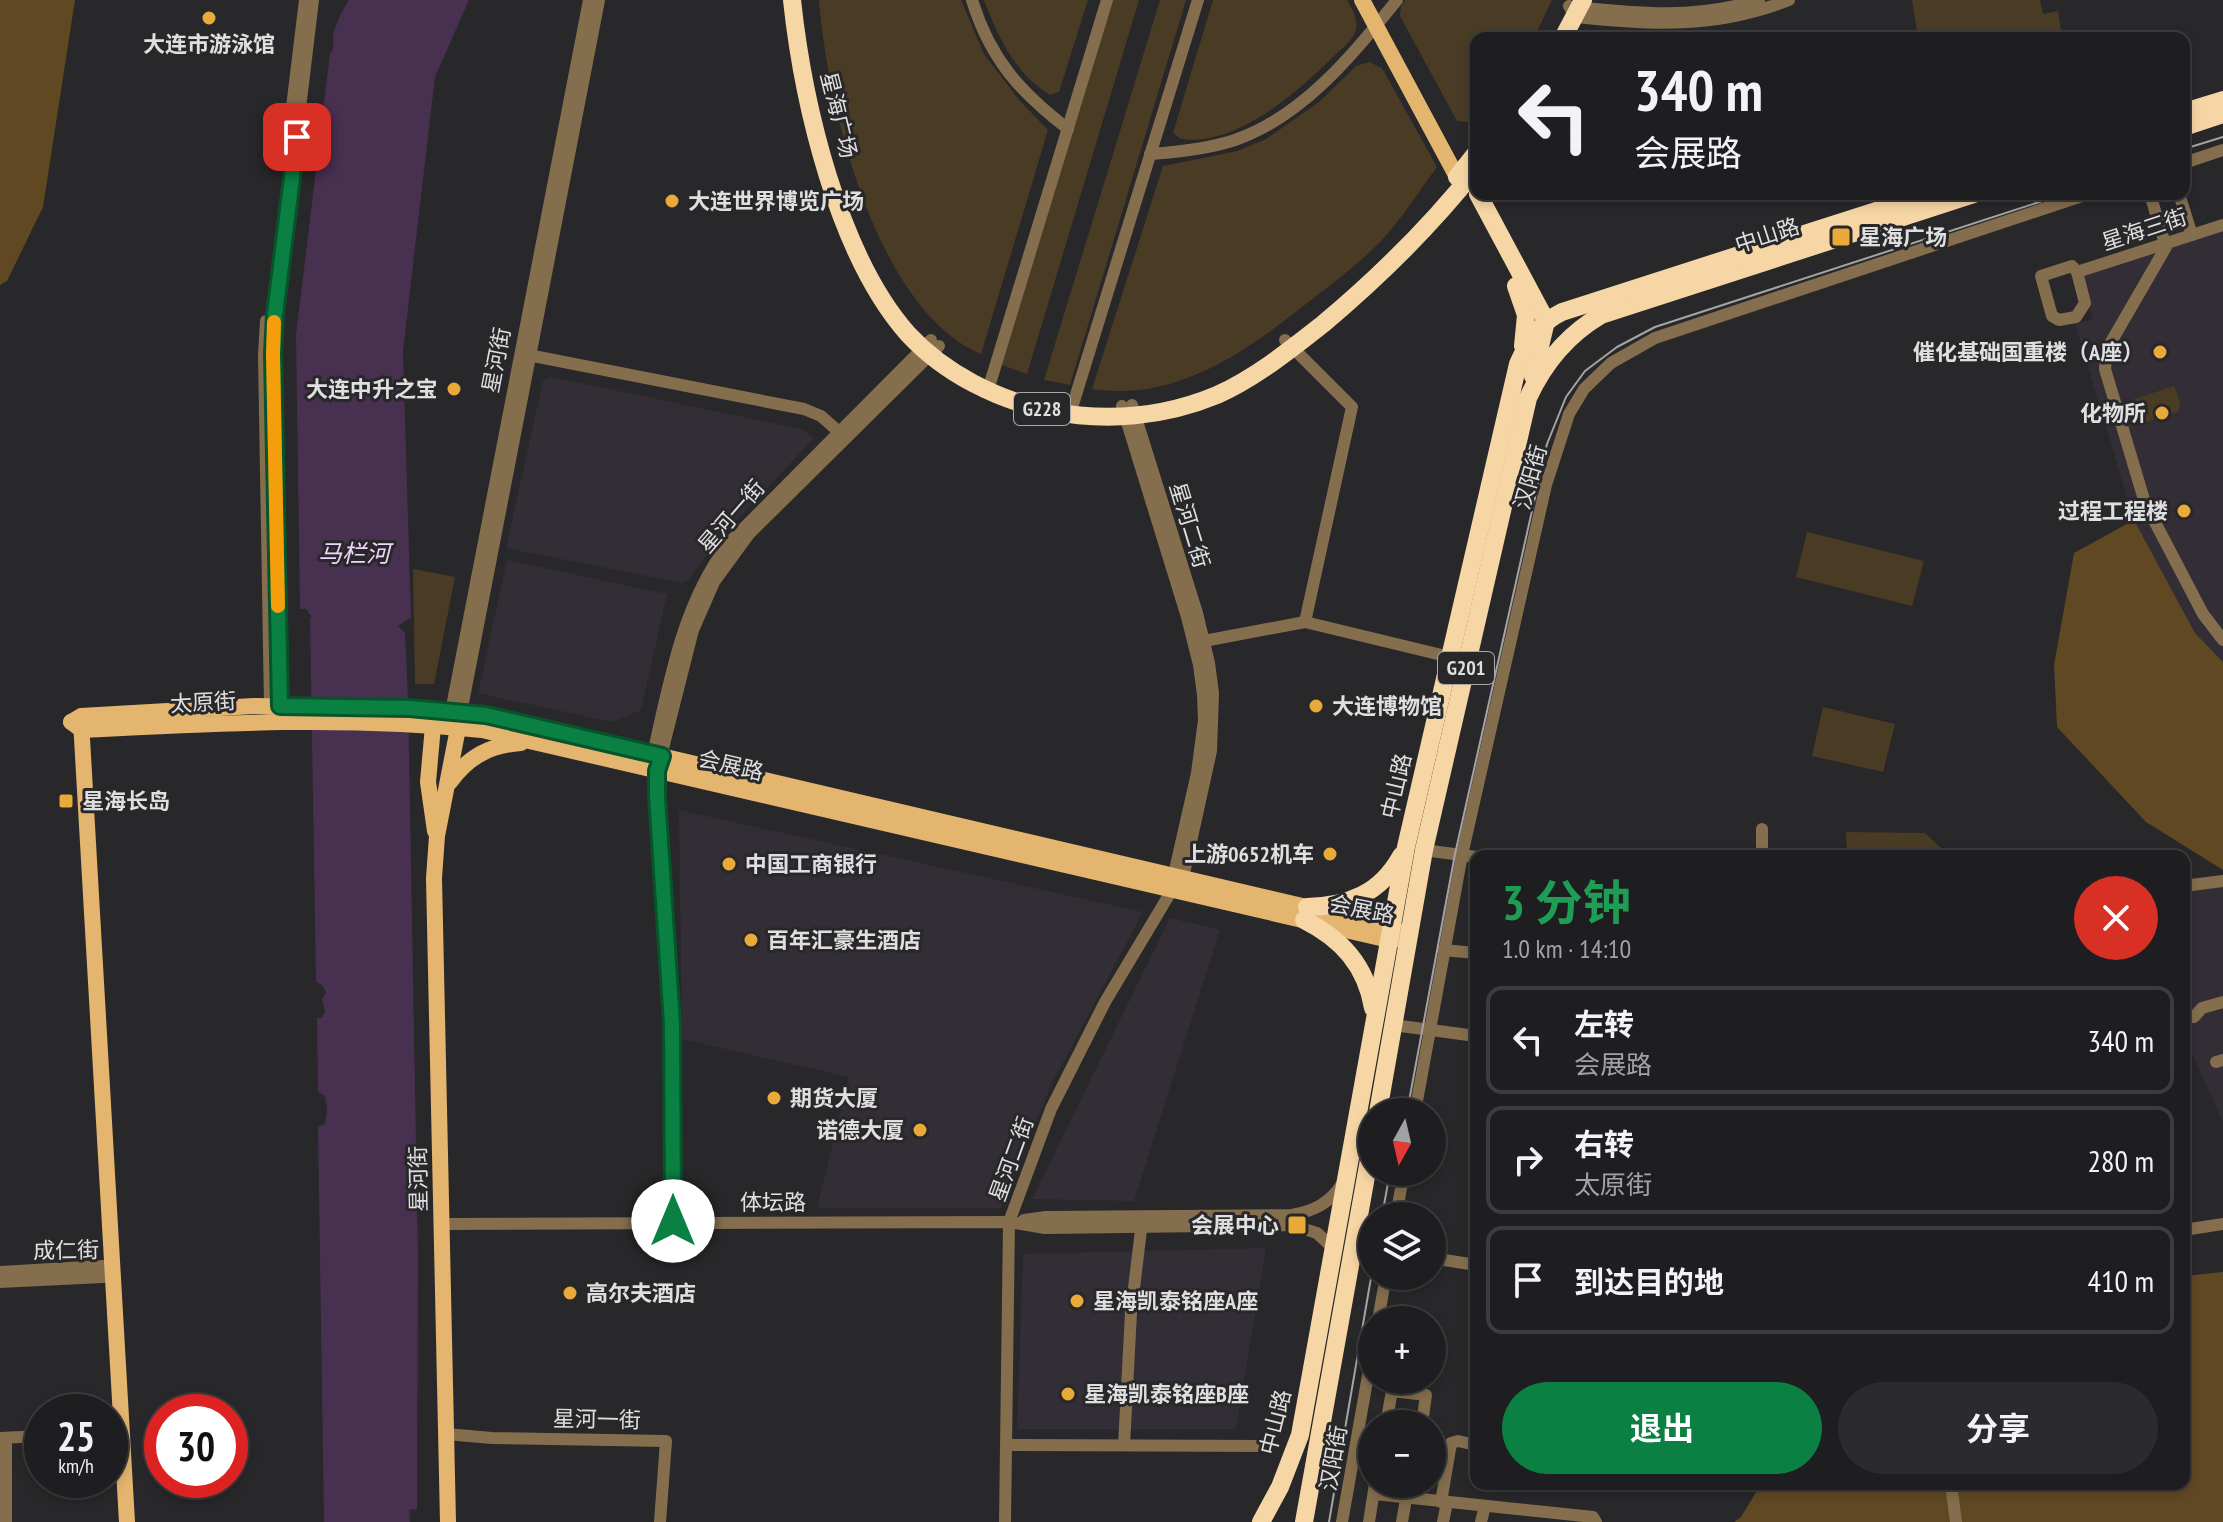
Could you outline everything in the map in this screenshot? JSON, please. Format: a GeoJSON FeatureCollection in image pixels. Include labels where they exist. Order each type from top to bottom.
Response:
{"type":"FeatureCollection","features":[{"type":"Feature","properties":{"kind":"highway","name":"星海广场"},"geometry":{"type":"LineString","coordinates":[[792,0],[814,125],[850,234],[875,287],[909,335],[1027,405],[1128,411],[1183,407],[1217,394],[1249,377],[1388,267],[1429,226],[1470,177]]}},
{"type":"Feature","properties":{"kind":"highway","name":"星海广场"},"geometry":{"type":"LineString","coordinates":[[802,0],[824,121],[859,230],[883,282],[931,347]]}},
{"type":"Feature","properties":{"kind":"highway"},"geometry":{"type":"LineString","coordinates":[[1556,32],[1576,6]]}},
{"type":"Feature","properties":{"kind":"highway"},"geometry":{"type":"LineString","coordinates":[[1565,32],[1576,6]]}},
{"type":"Feature","properties":{"kind":"highway"},"geometry":{"type":"LineString","coordinates":[[2190,110],[2223,100]]}},
{"type":"Feature","properties":{"kind":"highway"},"geometry":{"type":"LineString","coordinates":[[2190,125],[2223,114]]}},
{"type":"Feature","properties":{"kind":"highway"},"geometry":{"type":"LineString","coordinates":[[1480,200],[1522,297],[1526,324],[1518,364]]}},
{"type":"Feature","properties":{"kind":"highway"},"geometry":{"type":"LineString","coordinates":[[1482,200],[1546,321],[1528,398]]}},
{"type":"Feature","properties":{"kind":"highway","name":"中山路"},"geometry":{"type":"LineString","coordinates":[[1380,1098],[1409,938],[1415,849],[1450,657],[1518,364],[1530,341],[1546,321],[1562,312],[1910,200]]}},
{"type":"Feature","properties":{"kind":"highway","name":"中山路"},"geometry":{"type":"LineString","coordinates":[[1261,1522],[1285,1475],[1300,1435],[1390,933],[1415,849],[1528,398],[1536,381],[1556,352],[1585,325],[1601,315],[1956,200]]}},
{"type":"Feature","properties":{"kind":"highway"},"geometry":{"type":"LineString","coordinates":[[1306,914],[1374,890],[1415,849]]}},
{"type":"Feature","properties":{"kind":"highway"},"geometry":{"type":"LineString","coordinates":[[1306,914],[1339,941],[1360,968],[1373,1005],[1374,1025]]}},
{"type":"Feature","properties":{"kind":"highway","name":"中山路"},"geometry":{"type":"LineString","coordinates":[[1304,1522],[1358,1270]]}},
{"type":"Feature","properties":{"kind":"main road"},"geometry":{"type":"LineString","coordinates":[[1362,0],[1380,22],[1470,177]]}},
{"type":"Feature","properties":{"kind":"main road"},"geometry":{"type":"LineString","coordinates":[[1374,0],[1380,22]]}},
{"type":"Feature","properties":{"kind":"main road","name":"会展路"},"geometry":{"type":"LineString","coordinates":[[274,711],[447,718],[486,715],[657,760],[1409,938]]}},
{"type":"Feature","properties":{"kind":"main road","name":"太原街"},"geometry":{"type":"LineString","coordinates":[[113,1394],[78,723],[274,711]]}},
{"type":"Feature","properties":{"kind":"main road","name":"会展路"},"geometry":{"type":"LineString","coordinates":[[447,718],[538,743],[657,760]]}},
{"type":"Feature","properties":{"kind":"main road","name":"星河街"},"geometry":{"type":"LineString","coordinates":[[447,718],[447,786],[437,836],[434,878],[448,1522]]}},
{"type":"Feature","properties":{"kind":"main road","name":"星河街"},"geometry":{"type":"LineString","coordinates":[[437,836],[428,782],[447,718]]}},
{"type":"Feature","properties":{"kind":"main road"},"geometry":{"type":"LineString","coordinates":[[447,786],[460,768],[488,749],[538,743]]}},
{"type":"Feature","properties":{"kind":"main road","name":"太原街"},"geometry":{"type":"LineString","coordinates":[[116,1498],[117,1522]]}},
{"type":"Feature","properties":{"kind":"main road","name":"太原街"},"geometry":{"type":"LineString","coordinates":[[124,1498],[127,1522]]}},
{"type":"Feature","properties":{"kind":"street"},"geometry":{"type":"LineString","coordinates":[[274,711],[264,355],[305,0]]}},
{"type":"Feature","properties":{"kind":"street"},"geometry":{"type":"LineString","coordinates":[[274,711],[273,334],[313,0]]}},
{"type":"Feature","properties":{"kind":"street","name":"星河街"},"geometry":{"type":"LineString","coordinates":[[525,354],[589,0]]}},
{"type":"Feature","properties":{"kind":"street","name":"星河街"},"geometry":{"type":"LineString","coordinates":[[447,718],[599,0]]}},
{"type":"Feature","properties":{"kind":"street"},"geometry":{"type":"LineString","coordinates":[[972,0],[990,47],[1011,78],[1037,105],[1068,129]]}},
{"type":"Feature","properties":{"kind":"street"},"geometry":{"type":"LineString","coordinates":[[989,385],[1107,0]]}},
{"type":"Feature","properties":{"kind":"street"},"geometry":{"type":"LineString","coordinates":[[1072,409],[1198,0]]}},
{"type":"Feature","properties":{"kind":"street"},"geometry":{"type":"LineString","coordinates":[[1150,154],[1219,145],[1269,124],[1314,91],[1397,0]]}},
{"type":"Feature","properties":{"kind":"street"},"geometry":{"type":"LineString","coordinates":[[1576,6],[1640,14],[1694,14],[1759,0]]}},
{"type":"Feature","properties":{"kind":"street"},"geometry":{"type":"LineString","coordinates":[[1576,6],[1639,23],[1695,24],[1745,15],[1789,0]]}},
{"type":"Feature","properties":{"kind":"street"},"geometry":{"type":"LineString","coordinates":[[2190,161],[2223,150]]}},
{"type":"Feature","properties":{"kind":"street","name":"汉阳街"},"geometry":{"type":"LineString","coordinates":[[1417,1098],[1462,855],[1546,485],[1569,414],[1584,389],[1611,363],[1655,338],[2070,200]]}},
{"type":"Feature","properties":{"kind":"street"},"geometry":{"type":"LineString","coordinates":[[2152,200],[2166,247],[2107,349],[2105,369],[2145,503],[2203,614],[2223,640]]}},
{"type":"Feature","properties":{"kind":"street"},"geometry":{"type":"LineString","coordinates":[[2181,200],[2192,235]]}},
{"type":"Feature","properties":{"kind":"street","name":"星海三街"},"geometry":{"type":"LineString","coordinates":[[2077,272],[2223,225]]}},
{"type":"Feature","properties":{"kind":"street","name":"星海三街"},"geometry":{"type":"LineString","coordinates":[[2072,266],[2077,272],[2085,303],[2076,317],[2059,320],[2052,316],[2041,276],[2072,266]]}},
{"type":"Feature","properties":{"kind":"street"},"geometry":{"type":"LineString","coordinates":[[1289,344],[1352,407],[1305,622]]}},
{"type":"Feature","properties":{"kind":"street","name":"星河一街"},"geometry":{"type":"LineString","coordinates":[[673,1221],[672,1024],[657,760],[677,651],[706,577],[740,530],[931,347]]}},
{"type":"Feature","properties":{"kind":"street","name":"星河一街"},"geometry":{"type":"LineString","coordinates":[[657,760],[693,630],[706,598],[724,567],[749,534],[931,347]]}},
{"type":"Feature","properties":{"kind":"street"},"geometry":{"type":"LineString","coordinates":[[525,354],[804,409],[821,416],[839,432]]}},
{"type":"Feature","properties":{"kind":"street","name":"星河二街"},"geometry":{"type":"LineString","coordinates":[[1005,1522],[1009,1222],[1051,1109],[1105,1002],[1176,881],[1211,751],[1213,693],[1204,641],[1128,411]]}},
{"type":"Feature","properties":{"kind":"street","name":"星河二街"},"geometry":{"type":"LineString","coordinates":[[1128,411],[1187,617],[1203,695],[1204,720],[1197,773],[1176,881]]}},
{"type":"Feature","properties":{"kind":"street"},"geometry":{"type":"LineString","coordinates":[[1204,641],[1305,622],[1450,657]]}},
{"type":"Feature","properties":{"kind":"street"},"geometry":{"type":"LineString","coordinates":[[1762,829],[1762,850]]}},
{"type":"Feature","properties":{"kind":"street"},"geometry":{"type":"LineString","coordinates":[[1415,849],[1470,856]]}},
{"type":"Feature","properties":{"kind":"street"},"geometry":{"type":"LineString","coordinates":[[2190,885],[2223,881]]}},
{"type":"Feature","properties":{"kind":"street"},"geometry":{"type":"LineString","coordinates":[[1443,950],[1470,952]]}},
{"type":"Feature","properties":{"kind":"street"},"geometry":{"type":"LineString","coordinates":[[2190,1016],[2194,1017],[2202,1008],[2223,1002]]}},
{"type":"Feature","properties":{"kind":"street"},"geometry":{"type":"LineString","coordinates":[[1393,1025],[1470,1035]]}},
{"type":"Feature","properties":{"kind":"street","name":"体坛路"},"geometry":{"type":"LineString","coordinates":[[441,1224],[1009,1222],[1046,1217],[1292,1215],[1329,1201],[1345,1179]]}},
{"type":"Feature","properties":{"kind":"street","name":"体坛路"},"geometry":{"type":"LineString","coordinates":[[1009,1222],[1045,1228],[1291,1225],[1317,1233],[1333,1248]]}},
{"type":"Feature","properties":{"kind":"street"},"geometry":{"type":"LineString","coordinates":[[2190,1229],[2223,1224]]}},
{"type":"Feature","properties":{"kind":"street"},"geometry":{"type":"LineString","coordinates":[[1124,1445],[1131,1313],[1141,1230]]}},
{"type":"Feature","properties":{"kind":"street"},"geometry":{"type":"LineString","coordinates":[[1446,1260],[1470,1264]]}},
{"type":"Feature","properties":{"kind":"street","name":"成仁街"},"geometry":{"type":"LineString","coordinates":[[0,1272],[106,1271]]}},
{"type":"Feature","properties":{"kind":"street","name":"成仁街"},"geometry":{"type":"LineString","coordinates":[[0,1282],[106,1271]]}},
{"type":"Feature","properties":{"kind":"street"},"geometry":{"type":"LineString","coordinates":[[1389,1410],[1392,1391],[1426,1395],[1424,1410]]}},
{"type":"Feature","properties":{"kind":"street","name":"汉阳街"},"geometry":{"type":"LineString","coordinates":[[1342,1522],[1365,1394]]}},
{"type":"Feature","properties":{"kind":"street","name":"星河一街"},"geometry":{"type":"LineString","coordinates":[[446,1434],[492,1438],[666,1441],[660,1522]]}},
{"type":"Feature","properties":{"kind":"street"},"geometry":{"type":"LineString","coordinates":[[6,1522],[3,1438],[24,1437]]}},
{"type":"Feature","properties":{"kind":"street"},"geometry":{"type":"LineString","coordinates":[[1443,1522],[1451,1443],[1470,1444]]}},
{"type":"Feature","properties":{"kind":"street"},"geometry":{"type":"LineString","coordinates":[[1007,1445],[1269,1446]]}},
{"type":"Feature","properties":{"kind":"street"},"geometry":{"type":"LineString","coordinates":[[1952,1490],[1956,1522]]}},
{"type":"Feature","properties":{"kind":"street"},"geometry":{"type":"LineString","coordinates":[[1369,1522],[1373,1498]]}},
{"type":"Feature","properties":{"kind":"street"},"geometry":{"type":"LineString","coordinates":[[1403,1498],[1593,1517],[1596,1522]]}},
{"type":"Feature","properties":{"kind":"street"},"geometry":{"type":"LineString","coordinates":[[1402,1522],[1406,1499]]}},
{"type":"Feature","properties":{"kind":"street"},"geometry":{"type":"LineString","coordinates":[[1481,1522],[1485,1506]]}},
{"type":"Feature","properties":{"kind":"shaded area"},"geometry":{"type":"Polygon","coordinates":[[[0,0],[75,0],[43,207],[7,281],[0,285],[0,0]]]}},
{"type":"Feature","properties":{"kind":"shaded area"},"geometry":{"type":"Polygon","coordinates":[[[819,0],[961,0],[984,54],[1020,101],[1048,130],[981,354],[944,330],[912,294],[885,250],[863,199],[846,146],[833,93],[819,0]]]}},
{"type":"Feature","properties":{"kind":"shaded area"},"geometry":{"type":"Polygon","coordinates":[[[984,0],[1088,0],[1059,92],[1050,95],[1017,65],[995,28],[984,0]]]}},
{"type":"Feature","properties":{"kind":"shaded area"},"geometry":{"type":"Polygon","coordinates":[[[1111,0],[1139,0],[1027,374],[999,364],[1111,0]]]}},
{"type":"Feature","properties":{"kind":"shaded area"},"geometry":{"type":"Polygon","coordinates":[[[1160,0],[1186,0],[1070,385],[1044,380],[1160,0]]]}},
{"type":"Feature","properties":{"kind":"shaded area"},"geometry":{"type":"Polygon","coordinates":[[[1213,0],[1347,0],[1355,17],[1356,29],[1350,41],[1319,71],[1264,114],[1223,134],[1202,139],[1181,139],[1173,133],[1213,0]]]}},
{"type":"Feature","properties":{"kind":"shaded area"},"geometry":{"type":"Polygon","coordinates":[[[1405,0],[1552,0],[1537,32],[1470,32],[1470,122],[1457,121],[1400,16],[1405,0]]]}},
{"type":"Feature","properties":{"kind":"shaded area"},"geometry":{"type":"Polygon","coordinates":[[[1912,0],[2040,0],[2043,14],[2058,11],[2061,32],[1917,32],[1912,0]]]}},
{"type":"Feature","properties":{"kind":"shaded area"},"geometry":{"type":"Polygon","coordinates":[[[1369,62],[1382,68],[1437,167],[1389,232],[1354,266],[1282,322],[1207,370],[1152,388],[1122,391],[1092,389],[1163,166],[1237,151],[1266,139],[1319,102],[1356,66],[1369,62]]]}},
{"type":"Feature","properties":{"kind":"shaded area","name":"化物所"},"geometry":{"type":"Polygon","coordinates":[[[2223,227],[2223,662],[2195,633],[2134,520],[2075,324],[2093,319],[2083,284],[2085,276],[2223,227]]]}},
{"type":"Feature","properties":{"kind":"shaded area"},"geometry":{"type":"Polygon","coordinates":[[[551,377],[801,429],[814,438],[720,538],[689,579],[682,583],[506,548],[543,381],[551,377]]]}},
{"type":"Feature","properties":{"kind":"shaded area"},"geometry":{"type":"Polygon","coordinates":[[[2174,386],[2180,402],[2179,411],[2134,426],[2126,402],[2174,386]]]}},
{"type":"Feature","properties":{"kind":"shaded area"},"geometry":{"type":"Polygon","coordinates":[[[2134,520],[2195,633],[2223,662],[2223,870],[2146,822],[2057,727],[2054,665],[2074,553],[2134,520]]]}},
{"type":"Feature","properties":{"kind":"shaded area"},"geometry":{"type":"Polygon","coordinates":[[[1807,532],[1924,561],[1912,606],[1796,577],[1807,532]]]}},
{"type":"Feature","properties":{"kind":"shaded area"},"geometry":{"type":"Polygon","coordinates":[[[507,560],[667,594],[641,710],[612,722],[478,693],[507,560]]]}},
{"type":"Feature","properties":{"kind":"shaded area"},"geometry":{"type":"Polygon","coordinates":[[[413,569],[455,577],[434,684],[415,684],[413,569]]]}},
{"type":"Feature","properties":{"kind":"shaded area"},"geometry":{"type":"Polygon","coordinates":[[[1823,707],[1895,724],[1883,772],[1812,756],[1823,707]]]}},
{"type":"Feature","properties":{"kind":"shaded area"},"geometry":{"type":"Polygon","coordinates":[[[679,810],[1143,912],[1051,1085],[1001,1208],[817,1208],[849,1077],[682,1039],[679,810]]]}},
{"type":"Feature","properties":{"kind":"shaded area"},"geometry":{"type":"Polygon","coordinates":[[[1846,832],[1925,833],[1942,850],[1847,850],[1846,832]]]}},
{"type":"Feature","properties":{"kind":"shaded area"},"geometry":{"type":"Polygon","coordinates":[[[2223,875],[2223,1122],[2190,1049],[2190,878],[2223,875]]]}},
{"type":"Feature","properties":{"kind":"shaded area"},"geometry":{"type":"Polygon","coordinates":[[[1170,918],[1220,930],[1134,1201],[1032,1199],[1170,918]]]}},
{"type":"Feature","properties":{"kind":"shaded area"},"geometry":{"type":"Polygon","coordinates":[[[1266,1248],[1236,1429],[1017,1429],[1023,1254],[1266,1248]]]}},
{"type":"Feature","properties":{"kind":"shaded area"},"geometry":{"type":"Polygon","coordinates":[[[2223,1272],[2223,1522],[1734,1522],[1741,1517],[1757,1490],[2190,1490],[2190,1275],[2223,1272]]]}},
{"type":"Feature","properties":{"kind":"water","name":"马栏河"},"geometry":{"type":"Polygon","coordinates":[[[349,0],[469,0],[435,77],[403,351],[411,622],[410,618],[398,626],[405,633],[408,698],[418,1255],[417,1509],[409,1510],[410,1522],[324,1522],[318,1127],[325,1124],[327,1110],[325,1096],[318,1092],[317,1018],[322,1018],[325,1011],[322,999],[326,992],[316,982],[312,617],[306,609],[300,609],[296,335],[330,54],[335,28],[349,0]]]}},
{"type":"Feature","properties":{"kind":"tram line"},"geometry":{"type":"LineString","coordinates":[[2190,147],[2223,137]]}},
{"type":"Feature","properties":{"kind":"tram line"},"geometry":{"type":"LineString","coordinates":[[1410,1098],[1455,854],[1547,444],[1566,397],[1585,371],[1617,347],[1655,327],[2046,200]]}},
{"type":"Feature","properties":{"kind":"tram line"},"geometry":{"type":"LineString","coordinates":[[1385,1202],[1387,1186]]}},
{"type":"Feature","properties":{"kind":"tram line"},"geometry":{"type":"LineString","coordinates":[[1329,1522],[1369,1290]]}},
{"type":"Feature","properties":{"kind":"slow traffic"},"geometry":{"type":"LineString","coordinates":[[274,322],[278,606]]}},
{"type":"Feature","properties":{"kind":"place","name":"大连市游泳馆"},"geometry":{"type":"Point","coordinates":[209,18]}},
{"type":"Feature","properties":{"kind":"place","name":"大连世界博览广场"},"geometry":{"type":"Point","coordinates":[672,201]}},
{"type":"Feature","properties":{"kind":"place","name":"星海广场"},"geometry":{"type":"Point","coordinates":[1841,237]}},
{"type":"Feature","properties":{"kind":"place","name":"催化基础国重楼（A座）"},"geometry":{"type":"Point","coordinates":[2160,352]}},
{"type":"Feature","properties":{"kind":"place","name":"大连中升之宝"},"geometry":{"type":"Point","coordinates":[454,389]}},
{"type":"Feature","properties":{"kind":"place","name":"化物所"},"geometry":{"type":"Point","coordinates":[2162,413]}},
{"type":"Feature","properties":{"kind":"place","name":"过程工程楼"},"geometry":{"type":"Point","coordinates":[2184,511]}},
{"type":"Feature","properties":{"kind":"place","name":"大连博物馆"},"geometry":{"type":"Point","coordinates":[1316,706]}},
{"type":"Feature","properties":{"kind":"place","name":"星海长岛"},"geometry":{"type":"Point","coordinates":[66,801]}},
{"type":"Feature","properties":{"kind":"place","name":"上游0652机车"},"geometry":{"type":"Point","coordinates":[1330,854]}},
{"type":"Feature","properties":{"kind":"place","name":"中国工商银行"},"geometry":{"type":"Point","coordinates":[729,864]}},
{"type":"Feature","properties":{"kind":"place","name":"百年汇豪生酒店"},"geometry":{"type":"Point","coordinates":[751,940]}},
{"type":"Feature","properties":{"kind":"place","name":"期货大厦"},"geometry":{"type":"Point","coordinates":[774,1098]}},
{"type":"Feature","properties":{"kind":"place","name":"诺德大厦"},"geometry":{"type":"Point","coordinates":[920,1130]}},
{"type":"Feature","properties":{"kind":"place","name":"会展中心"},"geometry":{"type":"Point","coordinates":[1297,1225]}},
{"type":"Feature","properties":{"kind":"place","name":"高尔夫酒店"},"geometry":{"type":"Point","coordinates":[570,1293]}},
{"type":"Feature","properties":{"kind":"place","name":"星海凯泰铭座A座"},"geometry":{"type":"Point","coordinates":[1077,1301]}},
{"type":"Feature","properties":{"kind":"place","name":"星海凯泰铭座B座"},"geometry":{"type":"Point","coordinates":[1068,1394]}},
{"type":"Feature","properties":{"kind":"route"},"geometry":{"type":"LineString","coordinates":[[297,137],[275,314],[273,354],[280,706],[410,708],[486,715],[662,756],[657,771],[657,796],[672,1024],[673,1221]]}}]}
